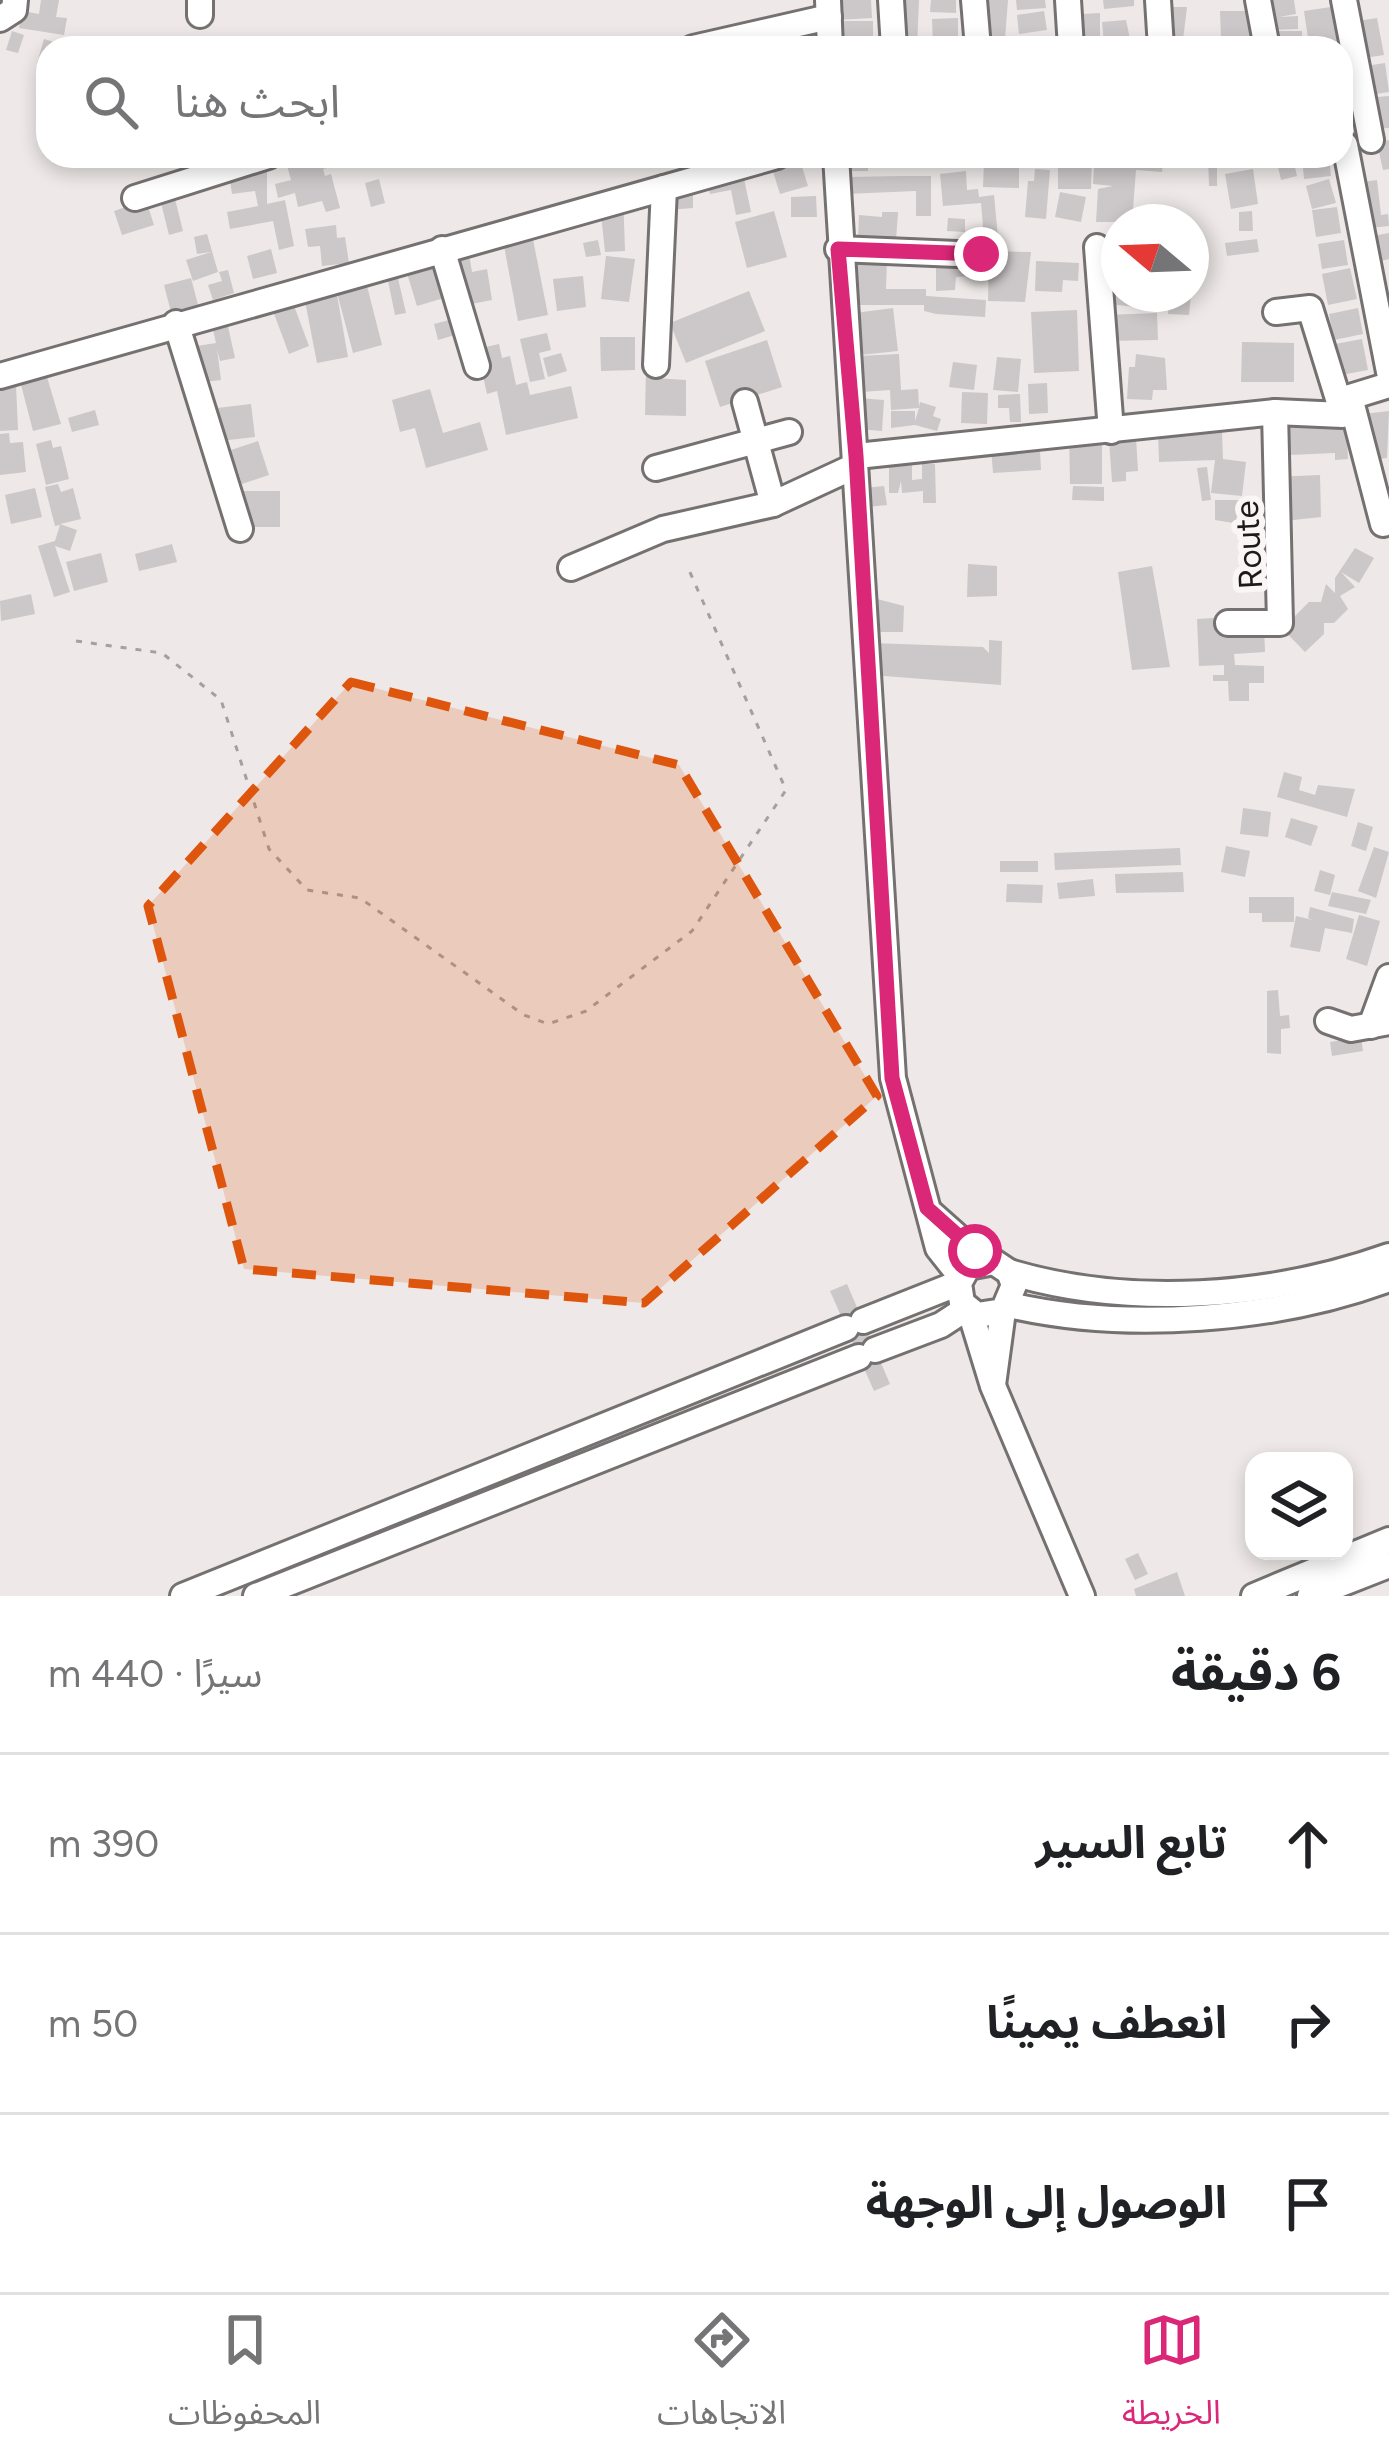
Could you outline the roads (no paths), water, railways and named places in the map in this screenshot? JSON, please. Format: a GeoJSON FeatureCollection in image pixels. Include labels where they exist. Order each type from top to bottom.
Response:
{"type":"FeatureCollection","features":[{"type":"Feature","properties":{"kind":"street"},"geometry":{"type":"LineString","coordinates":[[0,19],[14,10],[15,0]]}},
{"type":"Feature","properties":{"kind":"street"},"geometry":{"type":"LineString","coordinates":[[891,0],[893,36]]}},
{"type":"Feature","properties":{"kind":"street"},"geometry":{"type":"LineString","coordinates":[[974,0],[977,36]]}},
{"type":"Feature","properties":{"kind":"street"},"geometry":{"type":"LineString","coordinates":[[1068,0],[1070,36]]}},
{"type":"Feature","properties":{"kind":"street"},"geometry":{"type":"LineString","coordinates":[[1158,0],[1160,36]]}},
{"type":"Feature","properties":{"kind":"street"},"geometry":{"type":"LineString","coordinates":[[1258,0],[1265,36]]}},
{"type":"Feature","properties":{"kind":"street"},"geometry":{"type":"LineString","coordinates":[[1344,0],[1380,141]]}},
{"type":"Feature","properties":{"kind":"street"},"geometry":{"type":"LineString","coordinates":[[735,36],[828,9]]}},
{"type":"Feature","properties":{"kind":"street"},"geometry":{"type":"LineString","coordinates":[[135,198],[230,168]]}},
{"type":"Feature","properties":{"kind":"street"},"geometry":{"type":"LineString","coordinates":[[0,376],[735,168]]}},
{"type":"Feature","properties":{"kind":"street"},"geometry":{"type":"LineString","coordinates":[[836,168],[892,1078],[942,1258],[960,1280],[993,1386],[1082,1596]]}},
{"type":"Feature","properties":{"kind":"street"},"geometry":{"type":"LineString","coordinates":[[1348,168],[1389,372]]}},
{"type":"Feature","properties":{"kind":"street"},"geometry":{"type":"LineString","coordinates":[[656,365],[664,188]]}},
{"type":"Feature","properties":{"kind":"street"},"geometry":{"type":"LineString","coordinates":[[1096,247],[1111,431]]}},
{"type":"Feature","properties":{"kind":"street"},"geometry":{"type":"LineString","coordinates":[[442,249],[477,367]]}},
{"type":"Feature","properties":{"kind":"street"},"geometry":{"type":"LineString","coordinates":[[838,249],[981,254]]}},
{"type":"Feature","properties":{"kind":"street"},"geometry":{"type":"LineString","coordinates":[[571,568],[662,529],[773,504],[856,461],[1275,412],[1343,415],[1310,308],[1276,312]]}},
{"type":"Feature","properties":{"kind":"street"},"geometry":{"type":"LineString","coordinates":[[176,323],[240,529]]}},
{"type":"Feature","properties":{"kind":"street"},"geometry":{"type":"LineString","coordinates":[[1383,524],[1381,476],[1350,398],[1389,385]]}},
{"type":"Feature","properties":{"kind":"street"},"geometry":{"type":"LineString","coordinates":[[745,402],[773,504]]}},
{"type":"Feature","properties":{"kind":"street","name":"Route"},"geometry":{"type":"LineString","coordinates":[[1228,622],[1280,623],[1275,412]]}},
{"type":"Feature","properties":{"kind":"street"},"geometry":{"type":"LineString","coordinates":[[656,467],[789,432]]}},
{"type":"Feature","properties":{"kind":"street"},"geometry":{"type":"LineString","coordinates":[[1328,1021],[1351,1029],[1380,1024],[1389,977]]}},
{"type":"Feature","properties":{"kind":"street"},"geometry":{"type":"LineString","coordinates":[[927,1208],[985,1261],[1009,1272],[1076,1287],[1216,1292],[1310,1279],[1389,1256]]}},
{"type":"Feature","properties":{"kind":"street"},"geometry":{"type":"LineString","coordinates":[[183,1596],[960,1280],[985,1261]]}},
{"type":"Feature","properties":{"kind":"street"},"geometry":{"type":"LineString","coordinates":[[993,1386],[1014,1285],[1009,1272]]}},
{"type":"Feature","properties":{"kind":"street"},"geometry":{"type":"LineString","coordinates":[[256,1596],[968,1310],[986,1316],[1006,1308],[1063,1314],[1219,1316],[1315,1302],[1389,1279]]}},
{"type":"Feature","properties":{"kind":"street"},"geometry":{"type":"LineString","coordinates":[[1254,1596],[1389,1540]]}},
{"type":"Feature","properties":{"kind":"street"},"geometry":{"type":"LineString","coordinates":[[1310,1596],[1389,1565]]}}]}
